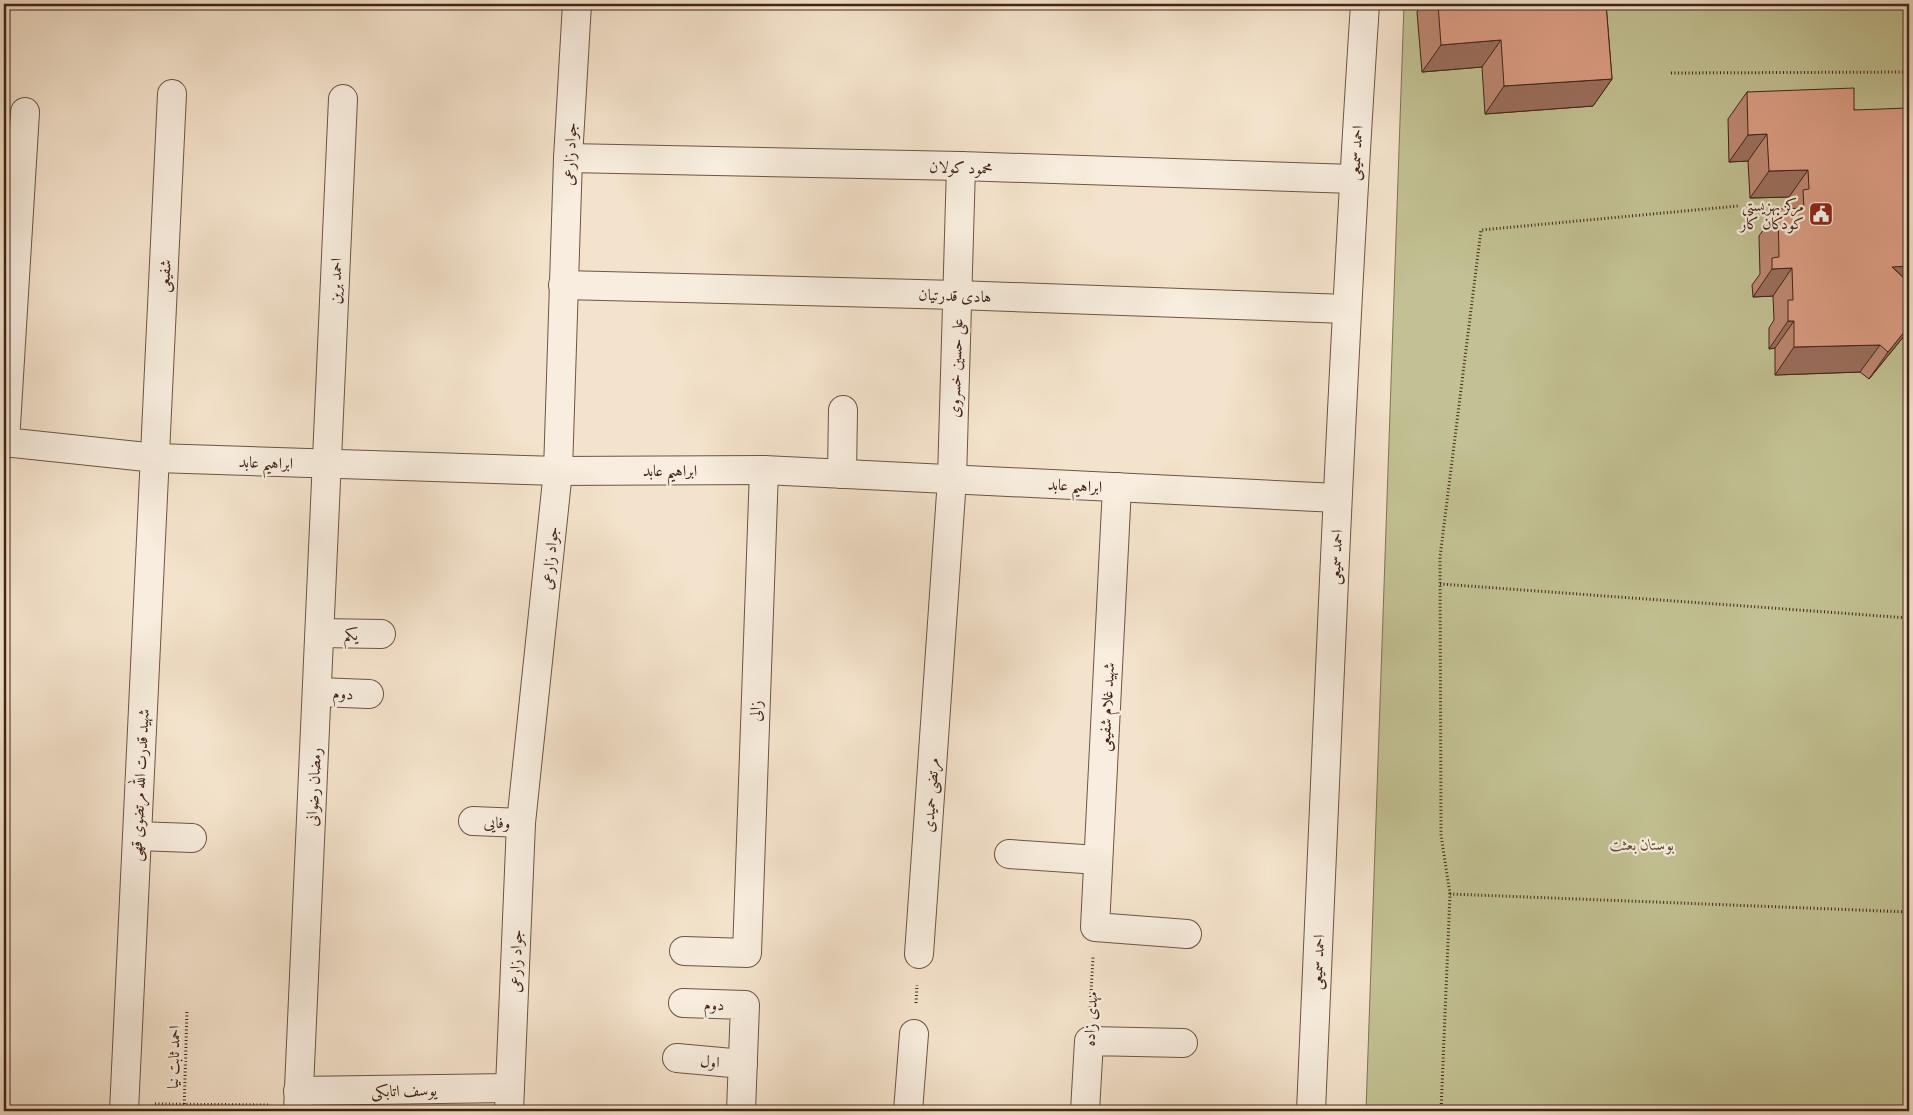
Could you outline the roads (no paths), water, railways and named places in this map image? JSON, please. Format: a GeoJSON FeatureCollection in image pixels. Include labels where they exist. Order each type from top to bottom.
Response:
{"type":"FeatureCollection","features":[{"type":"Feature","properties":{"kind":"street","name":"جواد زارعی"},"geometry":{"type":"LineString","coordinates":[[510,1099],[521,823],[558,470],[568,158],[577,4]]}},
{"type":"Feature","properties":{"kind":"street","name":"احمد سمیعی"},"geometry":{"type":"LineString","coordinates":[[1311,1111],[1353,179],[1365,4]]}},
{"type":"Feature","properties":{"kind":"street","name":"شفیعی"},"geometry":{"type":"LineString","coordinates":[[156,458],[172,94]]}},
{"type":"Feature","properties":{"kind":"street","name":"احمد برین"},"geometry":{"type":"LineString","coordinates":[[328,464],[343,99]]}},
{"type":"Feature","properties":{"kind":"street"},"geometry":{"type":"LineString","coordinates":[[4,442],[25,112]]}},
{"type":"Feature","properties":{"kind":"street","name":"محمود کولان"},"geometry":{"type":"LineString","coordinates":[[568,158],[961,166],[1353,179]]}},
{"type":"Feature","properties":{"kind":"street","name":"علی حسین خسروی"},"geometry":{"type":"LineString","coordinates":[[952,479],[961,166]]}},
{"type":"Feature","properties":{"kind":"street","name":"هادی قدرتیان"},"geometry":{"type":"LineString","coordinates":[[563,286],[957,295],[1347,309]]}},
{"type":"Feature","properties":{"kind":"street"},"geometry":{"type":"LineString","coordinates":[[842,474],[843,410]]}},
{"type":"Feature","properties":{"kind":"street","name":"ابراهیم عابد"},"geometry":{"type":"LineString","coordinates":[[4,442],[156,458],[558,470],[764,470],[1338,498]]}},
{"type":"Feature","properties":{"kind":"street","name":"شهید قدرت الله مرتضوی قهی"},"geometry":{"type":"LineString","coordinates":[[124,1108],[156,458]]}},
{"type":"Feature","properties":{"kind":"street","name":"رمضان رضوانی"},"geometry":{"type":"LineString","coordinates":[[298,1101],[328,464]]}},
{"type":"Feature","properties":{"kind":"street","name":"زالی"},"geometry":{"type":"LineString","coordinates":[[684,951],[747,953],[764,470]]}},
{"type":"Feature","properties":{"kind":"street","name":"مرتضی حمیدی"},"geometry":{"type":"LineString","coordinates":[[919,954],[952,479]]}},
{"type":"Feature","properties":{"kind":"street","name":"شهید غلام شفیعی"},"geometry":{"type":"LineString","coordinates":[[1117,487],[1095,926],[1186,934]]}},
{"type":"Feature","properties":{"kind":"street","name":"یکم"},"geometry":{"type":"LineString","coordinates":[[320,634],[381,634]]}},
{"type":"Feature","properties":{"kind":"street","name":"دوم"},"geometry":{"type":"LineString","coordinates":[[318,692],[369,694]]}},
{"type":"Feature","properties":{"kind":"street","name":"وفایی"},"geometry":{"type":"LineString","coordinates":[[473,821],[521,823]]}},
{"type":"Feature","properties":{"kind":"street"},"geometry":{"type":"LineString","coordinates":[[137,836],[192,838]]}},
{"type":"Feature","properties":{"kind":"street"},"geometry":{"type":"LineString","coordinates":[[1009,854],[1098,860]]}},
{"type":"Feature","properties":{"kind":"street","name":"دوم"},"geometry":{"type":"LineString","coordinates":[[683,1003],[745,1005],[743,1064]]}},
{"type":"Feature","properties":{"kind":"street"},"geometry":{"type":"LineString","coordinates":[[908,1111],[914,1034]]}},
{"type":"Feature","properties":{"kind":"street","name":"مهدی زاده"},"geometry":{"type":"LineString","coordinates":[[1085,1111],[1089,1041],[1182,1043]]}},
{"type":"Feature","properties":{"kind":"street","name":"اول"},"geometry":{"type":"LineString","coordinates":[[677,1058],[743,1064]]}},
{"type":"Feature","properties":{"kind":"street"},"geometry":{"type":"LineString","coordinates":[[741,1111],[743,1064]]}},
{"type":"Feature","properties":{"kind":"street","name":"یوسف اتابکی"},"geometry":{"type":"LineString","coordinates":[[298,1101],[510,1099]]}},
{"type":"Feature","properties":{"kind":"place","name":"مرکز بهزیستی کودکان کار"},"geometry":{"type":"Point","coordinates":[1821,214]}},
{"type":"Feature","properties":{"kind":"park label","name":"بوستان بعثت"},"geometry":{"type":"Point","coordinates":[1642,844]}}]}
